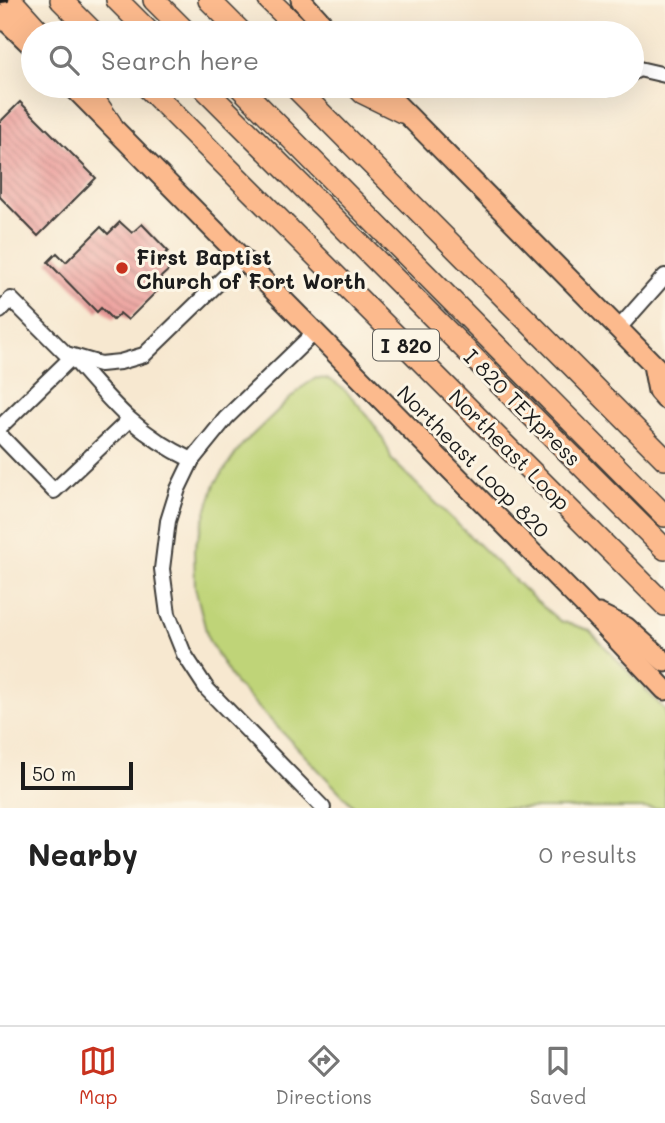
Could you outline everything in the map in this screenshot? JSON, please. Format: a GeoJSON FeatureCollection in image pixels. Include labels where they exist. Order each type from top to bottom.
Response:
{"type":"FeatureCollection","features":[{"type":"Feature","properties":{"kind":"highway"},"geometry":{"type":"LineString","coordinates":[[11,0],[30,21]]}},
{"type":"Feature","properties":{"kind":"highway"},"geometry":{"type":"LineString","coordinates":[[61,0],[82,21]]}},
{"type":"Feature","properties":{"kind":"highway"},"geometry":{"type":"LineString","coordinates":[[117,0],[138,21]]}},
{"type":"Feature","properties":{"kind":"highway"},"geometry":{"type":"LineString","coordinates":[[209,0],[230,21]]}},
{"type":"Feature","properties":{"kind":"highway"},"geometry":{"type":"LineString","coordinates":[[269,0],[291,21]]}},
{"type":"Feature","properties":{"kind":"highway"},"geometry":{"type":"LineString","coordinates":[[154,1],[175,21]]}},
{"type":"Feature","properties":{"kind":"highway"},"geometry":{"type":"LineString","coordinates":[[93,98],[111,124]]}},
{"type":"Feature","properties":{"kind":"highway","name":"Northeast Loop"},"geometry":{"type":"LineString","coordinates":[[158,98],[665,605]]}},
{"type":"Feature","properties":{"kind":"highway","name":"I 820 TEXpress"},"geometry":{"type":"LineString","coordinates":[[214,98],[665,549]]}},
{"type":"Feature","properties":{"kind":"highway","name":"I 820 TEXpress"},"geometry":{"type":"LineString","coordinates":[[251,98],[665,516]]}},
{"type":"Feature","properties":{"kind":"highway"},"geometry":{"type":"LineString","coordinates":[[306,98],[665,460]]}},
{"type":"Feature","properties":{"kind":"highway"},"geometry":{"type":"LineString","coordinates":[[373,98],[402,112]]}},
{"type":"Feature","properties":{"kind":"main road"},"geometry":{"type":"LineString","coordinates":[[300,0],[320,21]]}},
{"type":"Feature","properties":{"kind":"main road"},"geometry":{"type":"LineString","coordinates":[[0,15],[21,35]]}},
{"type":"Feature","properties":{"kind":"main road","name":"Northeast Loop 820"},"geometry":{"type":"LineString","coordinates":[[84,98],[665,690]]}},
{"type":"Feature","properties":{"kind":"main road"},"geometry":{"type":"LineString","coordinates":[[390,98],[659,370],[658,391],[665,399]]}},
{"type":"Feature","properties":{"kind":"main road"},"geometry":{"type":"LineString","coordinates":[[588,609],[626,627],[665,662]]}},
{"type":"Feature","properties":{"kind":"street"},"geometry":{"type":"LineString","coordinates":[[644,70],[665,75]]}},
{"type":"Feature","properties":{"kind":"street"},"geometry":{"type":"LineString","coordinates":[[0,311],[11,299],[66,354],[100,364],[120,362],[144,355],[243,258]]}},
{"type":"Feature","properties":{"kind":"street"},"geometry":{"type":"LineString","coordinates":[[618,329],[665,276]]}},
{"type":"Feature","properties":{"kind":"street"},"geometry":{"type":"LineString","coordinates":[[315,332],[226,418],[192,460],[178,489],[168,521],[162,569],[172,624],[184,654],[207,689],[323,808]]}},
{"type":"Feature","properties":{"kind":"street"},"geometry":{"type":"LineString","coordinates":[[72,357],[129,419],[162,445],[192,460]]}},
{"type":"Feature","properties":{"kind":"street"},"geometry":{"type":"LineString","coordinates":[[0,427],[72,357]]}},
{"type":"Feature","properties":{"kind":"street"},"geometry":{"type":"LineString","coordinates":[[0,435],[54,491],[129,419]]}},
{"type":"Feature","properties":{"kind":"green space"},"geometry":{"type":"Polygon","coordinates":[[[316,378],[330,380],[349,395],[376,427],[391,459],[535,600],[560,621],[589,630],[665,710],[665,808],[355,808],[234,682],[208,639],[195,587],[194,550],[215,484],[241,446],[301,388],[316,378]]]}},
{"type":"Feature","properties":{"kind":"building"},"geometry":{"type":"Polygon","coordinates":[[[20,102],[96,178],[38,236],[0,197],[0,122],[20,102]]]}},
{"type":"Feature","properties":{"kind":"building"},"geometry":{"type":"Polygon","coordinates":[[[120,222],[132,233],[142,224],[168,251],[162,257],[172,267],[160,278],[165,283],[128,320],[120,313],[113,320],[101,308],[97,312],[48,262],[57,253],[66,262],[101,227],[108,234],[120,222]]]}},
{"type":"Feature","properties":{"kind":"railway"},"geometry":{"type":"LineString","coordinates":[[0,1],[7,0]]}},
{"type":"Feature","properties":{"kind":"place","name":"First Baptist Church of Fort Worth"},"geometry":{"type":"Point","coordinates":[122,268]}}]}
